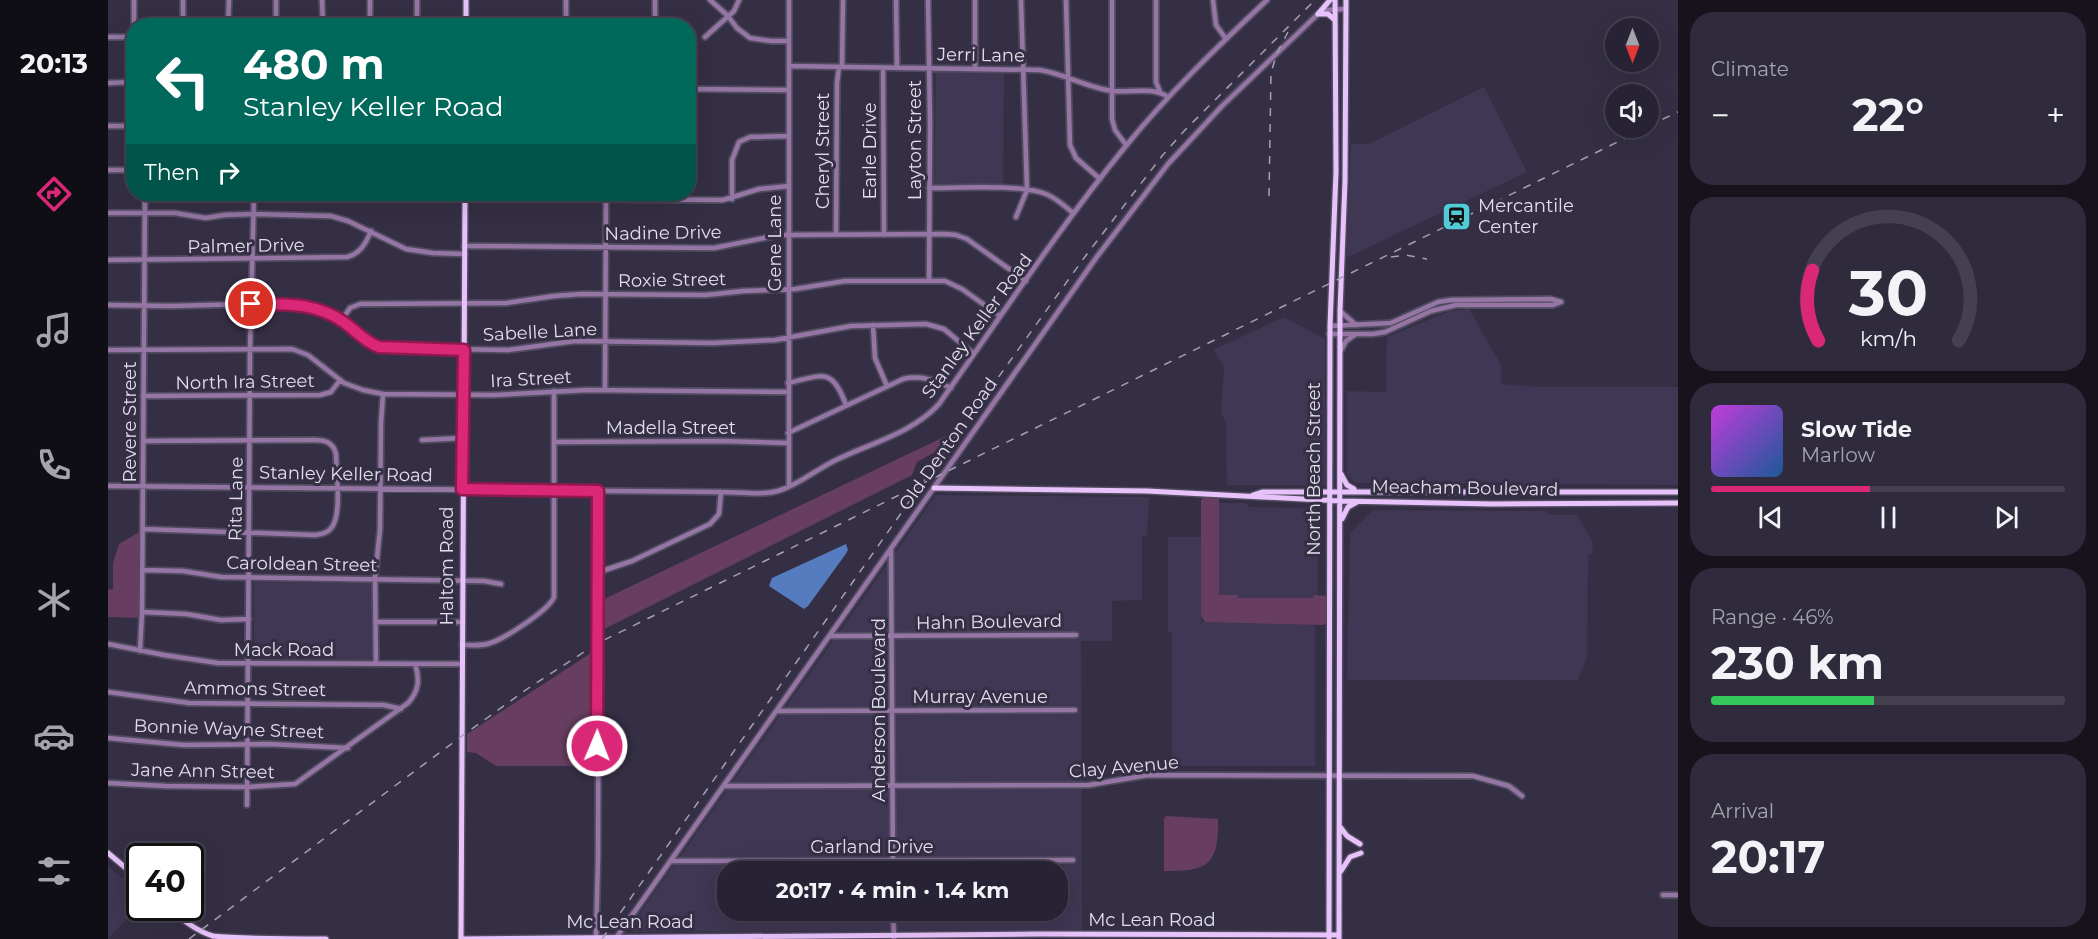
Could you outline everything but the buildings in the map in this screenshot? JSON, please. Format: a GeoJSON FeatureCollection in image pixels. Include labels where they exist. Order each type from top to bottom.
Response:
{"type":"FeatureCollection","features":[{"type":"Feature","properties":{"kind":"main road"},"geometry":{"type":"LineString","coordinates":[[466,0],[466,18]]}},
{"type":"Feature","properties":{"kind":"main road"},"geometry":{"type":"LineString","coordinates":[[1318,14],[1330,0]]}},
{"type":"Feature","properties":{"kind":"main road","name":"North Beach Street"},"geometry":{"type":"LineString","coordinates":[[1329,937],[1329,334],[1335,181],[1335,0]]}},
{"type":"Feature","properties":{"kind":"main road","name":"North Beach Street"},"geometry":{"type":"LineString","coordinates":[[1339,937],[1340,311],[1345,181],[1346,0]]}},
{"type":"Feature","properties":{"kind":"main road"},"geometry":{"type":"LineString","coordinates":[[1318,14],[1328,14],[1335,20]]}},
{"type":"Feature","properties":{"kind":"main road"},"geometry":{"type":"LineString","coordinates":[[1336,108],[1346,108]]}},
{"type":"Feature","properties":{"kind":"main road"},"geometry":{"type":"LineString","coordinates":[[1335,181],[1345,181]]}},
{"type":"Feature","properties":{"kind":"main road","name":"Haltom Road"},"geometry":{"type":"LineString","coordinates":[[461,939],[465,201]]}},
{"type":"Feature","properties":{"kind":"main road"},"geometry":{"type":"LineString","coordinates":[[1329,384],[1340,384]]}},
{"type":"Feature","properties":{"kind":"main road"},"geometry":{"type":"LineString","coordinates":[[1329,412],[1340,412]]}},
{"type":"Feature","properties":{"kind":"main road"},"geometry":{"type":"LineString","coordinates":[[1340,474],[1347,485],[1359,491]]}},
{"type":"Feature","properties":{"kind":"main road","name":"Meacham Boulevard"},"geometry":{"type":"LineString","coordinates":[[934,488],[1251,495],[1261,498],[1329,501],[1678,503]]}},
{"type":"Feature","properties":{"kind":"main road","name":"Meacham Boulevard"},"geometry":{"type":"LineString","coordinates":[[1251,495],[1262,492],[1329,491],[1678,492]]}},
{"type":"Feature","properties":{"kind":"main road"},"geometry":{"type":"LineString","coordinates":[[1564,491],[1564,504]]}},
{"type":"Feature","properties":{"kind":"main road"},"geometry":{"type":"LineString","coordinates":[[1340,523],[1345,511],[1359,501]]}},
{"type":"Feature","properties":{"kind":"main road"},"geometry":{"type":"LineString","coordinates":[[1330,592],[1340,591]]}},
{"type":"Feature","properties":{"kind":"main road"},"geometry":{"type":"LineString","coordinates":[[1340,826],[1347,836],[1360,844],[1340,843]]}},
{"type":"Feature","properties":{"kind":"main road"},"geometry":{"type":"LineString","coordinates":[[1340,852],[1360,853],[1348,858],[1340,872]]}},
{"type":"Feature","properties":{"kind":"main road"},"geometry":{"type":"LineString","coordinates":[[108,853],[126,868]]}},
{"type":"Feature","properties":{"kind":"main road"},"geometry":{"type":"LineString","coordinates":[[185,921],[212,935],[236,939],[326,939]]}},
{"type":"Feature","properties":{"kind":"main road","name":"Mc Lean Road"},"geometry":{"type":"LineString","coordinates":[[461,939],[894,938],[1038,934],[1339,937]]}},
{"type":"Feature","properties":{"kind":"street"},"geometry":{"type":"LineString","coordinates":[[134,0],[134,18]]}},
{"type":"Feature","properties":{"kind":"street"},"geometry":{"type":"LineString","coordinates":[[183,0],[183,18]]}},
{"type":"Feature","properties":{"kind":"street"},"geometry":{"type":"LineString","coordinates":[[228,18],[229,0]]}},
{"type":"Feature","properties":{"kind":"street"},"geometry":{"type":"LineString","coordinates":[[276,0],[276,18]]}},
{"type":"Feature","properties":{"kind":"street"},"geometry":{"type":"LineString","coordinates":[[322,0],[323,18]]}},
{"type":"Feature","properties":{"kind":"street"},"geometry":{"type":"LineString","coordinates":[[370,0],[370,18]]}},
{"type":"Feature","properties":{"kind":"street"},"geometry":{"type":"LineString","coordinates":[[417,0],[417,18]]}},
{"type":"Feature","properties":{"kind":"street"},"geometry":{"type":"LineString","coordinates":[[566,0],[566,18]]}},
{"type":"Feature","properties":{"kind":"street"},"geometry":{"type":"LineString","coordinates":[[655,0],[655,18]]}},
{"type":"Feature","properties":{"kind":"street"},"geometry":{"type":"LineString","coordinates":[[710,0],[750,38],[789,41]]}},
{"type":"Feature","properties":{"kind":"street"},"geometry":{"type":"LineString","coordinates":[[705,37],[734,11],[739,0]]}},
{"type":"Feature","properties":{"kind":"street","name":"Gene Lane"},"geometry":{"type":"LineString","coordinates":[[789,0],[789,486]]}},
{"type":"Feature","properties":{"kind":"street","name":"Cheryl Street"},"geometry":{"type":"LineString","coordinates":[[836,234],[837,83],[840,68],[843,0]]}},
{"type":"Feature","properties":{"kind":"street"},"geometry":{"type":"LineString","coordinates":[[896,0],[897,68]]}},
{"type":"Feature","properties":{"kind":"street","name":"Layton Street"},"geometry":{"type":"LineString","coordinates":[[928,0],[929,280]]}},
{"type":"Feature","properties":{"kind":"street"},"geometry":{"type":"LineString","coordinates":[[975,0],[975,69]]}},
{"type":"Feature","properties":{"kind":"street"},"geometry":{"type":"LineString","coordinates":[[1016,217],[1027,190],[1020,0]]}},
{"type":"Feature","properties":{"kind":"street"},"geometry":{"type":"LineString","coordinates":[[1066,0],[1070,145],[1076,158],[1100,179]]}},
{"type":"Feature","properties":{"kind":"street"},"geometry":{"type":"LineString","coordinates":[[1112,0],[1113,124],[1126,145]]}},
{"type":"Feature","properties":{"kind":"street"},"geometry":{"type":"LineString","coordinates":[[1156,0],[1156,82],[1160,92],[1168,97]]}},
{"type":"Feature","properties":{"kind":"street"},"geometry":{"type":"LineString","coordinates":[[1213,0],[1216,25],[1226,39]]}},
{"type":"Feature","properties":{"kind":"street","name":"Stanley Keller Road"},"geometry":{"type":"LineString","coordinates":[[108,486],[771,492],[789,486],[923,419],[939,404],[1073,213],[1126,145],[1168,97],[1267,0]]}},
{"type":"Feature","properties":{"kind":"street","name":"Old Denton Road"},"geometry":{"type":"LineString","coordinates":[[616,938],[1096,258],[1150,185],[1222,106],[1318,14],[1327,10],[1346,9]]}},
{"type":"Feature","properties":{"kind":"street"},"geometry":{"type":"LineString","coordinates":[[108,37],[126,37]]}},
{"type":"Feature","properties":{"kind":"street","name":"Jerri Lane"},"geometry":{"type":"LineString","coordinates":[[789,66],[1040,69],[1112,91],[1160,92]]}},
{"type":"Feature","properties":{"kind":"street","name":"Earle Drive"},"geometry":{"type":"LineString","coordinates":[[883,68],[884,235]]}},
{"type":"Feature","properties":{"kind":"street"},"geometry":{"type":"LineString","coordinates":[[108,83],[126,82]]}},
{"type":"Feature","properties":{"kind":"street"},"geometry":{"type":"LineString","coordinates":[[696,89],[789,90]]}},
{"type":"Feature","properties":{"kind":"street"},"geometry":{"type":"LineString","coordinates":[[108,126],[126,126]]}},
{"type":"Feature","properties":{"kind":"street"},"geometry":{"type":"LineString","coordinates":[[732,199],[732,160],[739,142],[750,137],[789,136]]}},
{"type":"Feature","properties":{"kind":"street"},"geometry":{"type":"LineString","coordinates":[[108,170],[126,170]]}},
{"type":"Feature","properties":{"kind":"street"},"geometry":{"type":"LineString","coordinates":[[696,198],[732,199],[759,189],[789,186]]}},
{"type":"Feature","properties":{"kind":"street"},"geometry":{"type":"LineString","coordinates":[[930,188],[1027,190],[1049,195],[1073,213]]}},
{"type":"Feature","properties":{"kind":"street","name":"Revere Street"},"geometry":{"type":"LineString","coordinates":[[140,651],[143,570],[145,201]]}},
{"type":"Feature","properties":{"kind":"street","name":"Rita Lane"},"geometry":{"type":"LineString","coordinates":[[247,805],[250,349],[255,201]]}},
{"type":"Feature","properties":{"kind":"street"},"geometry":{"type":"LineString","coordinates":[[605,390],[606,201]]}},
{"type":"Feature","properties":{"kind":"street"},"geometry":{"type":"LineString","coordinates":[[108,213],[175,213],[206,218],[254,214],[331,216],[371,231],[406,249],[418,252],[465,254]]}},
{"type":"Feature","properties":{"kind":"street","name":"Palmer Drive"},"geometry":{"type":"LineString","coordinates":[[108,260],[347,257],[362,248],[371,231]]}},
{"type":"Feature","properties":{"kind":"street","name":"Nadine Drive"},"geometry":{"type":"LineString","coordinates":[[465,246],[714,248],[764,237],[789,235],[956,235],[967,239],[1026,281]]}},
{"type":"Feature","properties":{"kind":"street","name":"Roxie Street"},"geometry":{"type":"LineString","coordinates":[[341,321],[350,308],[360,304],[506,303],[554,296],[605,294],[706,295],[789,289],[845,281],[929,280],[949,281],[1000,316]]}},
{"type":"Feature","properties":{"kind":"street"},"geometry":{"type":"LineString","coordinates":[[1329,334],[1385,332],[1431,311],[1456,305],[1553,305],[1561,302],[1551,299],[1451,300],[1438,302],[1391,323],[1330,326]]}},
{"type":"Feature","properties":{"kind":"street","name":"Sabelle Lane"},"geometry":{"type":"LineString","coordinates":[[108,305],[306,305],[341,321],[379,347],[464,350],[508,350],[547,344],[605,342],[712,343],[789,338],[844,327],[926,324],[947,331],[974,354]]}},
{"type":"Feature","properties":{"kind":"street"},"geometry":{"type":"LineString","coordinates":[[1340,311],[1356,326]]}},
{"type":"Feature","properties":{"kind":"street"},"geometry":{"type":"LineString","coordinates":[[873,325],[875,358],[887,386]]}},
{"type":"Feature","properties":{"kind":"street"},"geometry":{"type":"LineString","coordinates":[[1340,352],[1346,341],[1356,334]]}},
{"type":"Feature","properties":{"kind":"street","name":"Ira Street"},"geometry":{"type":"LineString","coordinates":[[108,350],[276,348],[300,351],[317,361],[340,380],[352,386],[383,394],[494,395],[605,390],[788,392]]}},
{"type":"Feature","properties":{"kind":"street"},"geometry":{"type":"LineString","coordinates":[[788,383],[819,376],[828,378],[840,387],[846,405]]}},
{"type":"Feature","properties":{"kind":"street"},"geometry":{"type":"LineString","coordinates":[[788,433],[903,379],[919,377],[937,381],[951,388]]}},
{"type":"Feature","properties":{"kind":"street","name":"North Ira Street"},"geometry":{"type":"LineString","coordinates":[[143,396],[328,393],[334,390],[340,380]]}},
{"type":"Feature","properties":{"kind":"street"},"geometry":{"type":"LineString","coordinates":[[462,645],[487,644],[496,641],[552,602],[554,593],[554,391]]}},
{"type":"Feature","properties":{"kind":"street"},"geometry":{"type":"LineString","coordinates":[[376,664],[375,579],[380,529],[383,394]]}},
{"type":"Feature","properties":{"kind":"street"},"geometry":{"type":"LineString","coordinates":[[422,440],[463,438]]}},
{"type":"Feature","properties":{"kind":"street"},"geometry":{"type":"LineString","coordinates":[[143,441],[327,442],[335,449],[336,454],[336,516],[332,528],[326,533],[143,529]]}},
{"type":"Feature","properties":{"kind":"street","name":"Madella Street"},"geometry":{"type":"LineString","coordinates":[[554,442],[788,443]]}},
{"type":"Feature","properties":{"kind":"street"},"geometry":{"type":"LineString","coordinates":[[596,937],[598,491]]}},
{"type":"Feature","properties":{"kind":"street"},"geometry":{"type":"LineString","coordinates":[[598,572],[618,567],[710,524],[719,514],[720,492]]}},
{"type":"Feature","properties":{"kind":"street","name":"Anderson Boulevard"},"geometry":{"type":"LineString","coordinates":[[891,549],[893,861]]}},
{"type":"Feature","properties":{"kind":"street","name":"Caroldean Street"},"geometry":{"type":"LineString","coordinates":[[143,570],[183,571],[221,578],[484,580],[501,584]]}},
{"type":"Feature","properties":{"kind":"street"},"geometry":{"type":"LineString","coordinates":[[142,612],[186,614],[221,620],[249,619]]}},
{"type":"Feature","properties":{"kind":"street"},"geometry":{"type":"LineString","coordinates":[[376,622],[462,622]]}},
{"type":"Feature","properties":{"kind":"street","name":"Hahn Boulevard"},"geometry":{"type":"LineString","coordinates":[[830,636],[1076,635]]}},
{"type":"Feature","properties":{"kind":"street","name":"Mack Road"},"geometry":{"type":"LineString","coordinates":[[108,644],[203,662],[462,664]]}},
{"type":"Feature","properties":{"kind":"street","name":"Jane Ann Street"},"geometry":{"type":"LineString","coordinates":[[108,783],[247,787],[295,784],[412,699],[417,689],[418,679],[415,664]]}},
{"type":"Feature","properties":{"kind":"street","name":"Ammons Street"},"geometry":{"type":"LineString","coordinates":[[108,692],[189,703],[384,705],[401,709]]}},
{"type":"Feature","properties":{"kind":"street","name":"Murray Avenue"},"geometry":{"type":"LineString","coordinates":[[777,711],[1075,710]]}},
{"type":"Feature","properties":{"kind":"street","name":"Bonnie Wayne Street"},"geometry":{"type":"LineString","coordinates":[[108,738],[184,745],[348,747]]}},
{"type":"Feature","properties":{"kind":"street","name":"Clay Avenue"},"geometry":{"type":"LineString","coordinates":[[724,786],[1089,785],[1148,775],[1473,776],[1509,786],[1522,796]]}},
{"type":"Feature","properties":{"kind":"street","name":"Garland Drive"},"geometry":{"type":"LineString","coordinates":[[893,861],[1073,860]]}},
{"type":"Feature","properties":{"kind":"street","name":"Garland Drive"},"geometry":{"type":"LineString","coordinates":[[671,861],[717,861]]}},
{"type":"Feature","properties":{"kind":"street"},"geometry":{"type":"LineString","coordinates":[[1663,895],[1678,895]]}},
{"type":"Feature","properties":{"kind":"street"},"geometry":{"type":"LineString","coordinates":[[893,921],[894,938]]}},
{"type":"Feature","properties":{"kind":"shaded area"},"geometry":{"type":"Polygon","coordinates":[[[936,72],[1004,73],[1003,185],[934,185],[936,72]]]}},
{"type":"Feature","properties":{"kind":"shaded area"},"geometry":{"type":"Polygon","coordinates":[[[1484,87],[1527,172],[1346,258],[1351,144],[1369,144],[1484,87]]]}},
{"type":"Feature","properties":{"kind":"shaded area"},"geometry":{"type":"Polygon","coordinates":[[[1469,309],[1501,365],[1501,384],[1541,387],[1678,387],[1678,485],[1355,483],[1347,475],[1347,391],[1386,392],[1387,337],[1447,312],[1469,309]]]}},
{"type":"Feature","properties":{"kind":"shaded area"},"geometry":{"type":"Polygon","coordinates":[[[1284,317],[1325,339],[1325,485],[1227,485],[1226,423],[1221,413],[1224,367],[1213,350],[1284,317]]]}},
{"type":"Feature","properties":{"kind":"shaded area"},"geometry":{"type":"Polygon","coordinates":[[[946,436],[937,451],[917,462],[912,475],[602,630],[602,600],[946,436]]]}},
{"type":"Feature","properties":{"kind":"shaded area"},"geometry":{"type":"Polygon","coordinates":[[[936,495],[1149,497],[1147,536],[1142,537],[1142,600],[1112,601],[1112,641],[1081,641],[1082,930],[632,932],[630,927],[936,495]]]}},
{"type":"Feature","properties":{"kind":"shaded area"},"geometry":{"type":"Polygon","coordinates":[[[1203,497],[1219,497],[1219,595],[1238,595],[1238,598],[1327,596],[1324,625],[1205,622],[1201,616],[1201,500],[1203,497]]]}},
{"type":"Feature","properties":{"kind":"shaded area"},"geometry":{"type":"Polygon","coordinates":[[[1219,503],[1246,503],[1249,507],[1307,508],[1314,511],[1317,518],[1318,595],[1314,595],[1314,598],[1238,598],[1238,595],[1219,595],[1219,503]]]}},
{"type":"Feature","properties":{"kind":"shaded area"},"geometry":{"type":"Polygon","coordinates":[[[1373,510],[1546,511],[1550,515],[1577,515],[1592,540],[1593,552],[1588,556],[1587,657],[1578,680],[1347,680],[1350,533],[1373,510]]]}},
{"type":"Feature","properties":{"kind":"shaded area"},"geometry":{"type":"Polygon","coordinates":[[[141,531],[141,618],[108,617],[108,590],[113,589],[113,563],[119,544],[141,531]]]}},
{"type":"Feature","properties":{"kind":"shaded area"},"geometry":{"type":"Polygon","coordinates":[[[1168,537],[1201,537],[1201,622],[1315,625],[1315,766],[1172,766],[1172,632],[1168,632],[1168,537]]]}},
{"type":"Feature","properties":{"kind":"shaded area"},"geometry":{"type":"Polygon","coordinates":[[[254,582],[373,583],[373,660],[254,659],[254,582]]]}},
{"type":"Feature","properties":{"kind":"shaded area"},"geometry":{"type":"Polygon","coordinates":[[[594,651],[594,766],[496,766],[476,753],[467,752],[467,734],[594,651]]]}},
{"type":"Feature","properties":{"kind":"shaded area"},"geometry":{"type":"Polygon","coordinates":[[[1166,816],[1218,819],[1216,847],[1208,863],[1191,870],[1164,871],[1164,819],[1166,816]]]}},
{"type":"Feature","properties":{"kind":"shaded area"},"geometry":{"type":"Polygon","coordinates":[[[108,866],[126,881],[126,920],[108,939],[108,866]]]}},
{"type":"Feature","properties":{"kind":"water"},"geometry":{"type":"Polygon","coordinates":[[[846,544],[848,550],[845,555],[804,609],[769,586],[772,578],[846,544]]]}},
{"type":"Feature","properties":{"kind":"railway"},"geometry":{"type":"LineString","coordinates":[[602,939],[923,482],[1084,258],[1162,156],[1185,130],[1315,0]]}},
{"type":"Feature","properties":{"kind":"railway"},"geometry":{"type":"LineString","coordinates":[[1269,196],[1271,73],[1277,53],[1288,32]]}},
{"type":"Feature","properties":{"kind":"railway"},"geometry":{"type":"LineString","coordinates":[[1659,121],[1678,112]]}},
{"type":"Feature","properties":{"kind":"railway"},"geometry":{"type":"LineString","coordinates":[[189,939],[462,736],[530,687],[598,643],[1626,138]]}},
{"type":"Feature","properties":{"kind":"railway"},"geometry":{"type":"LineString","coordinates":[[1391,257],[1406,255],[1427,259]]}},
{"type":"Feature","properties":{"kind":"place","name":"Mercantile Center"},"geometry":{"type":"Point","coordinates":[1457,216]}},
{"type":"Feature","properties":{"kind":"route"},"geometry":{"type":"LineString","coordinates":[[251,304],[294,304],[315,308],[345,323],[356,333],[379,347],[464,350],[462,489],[598,491],[597,746]]}}]}
